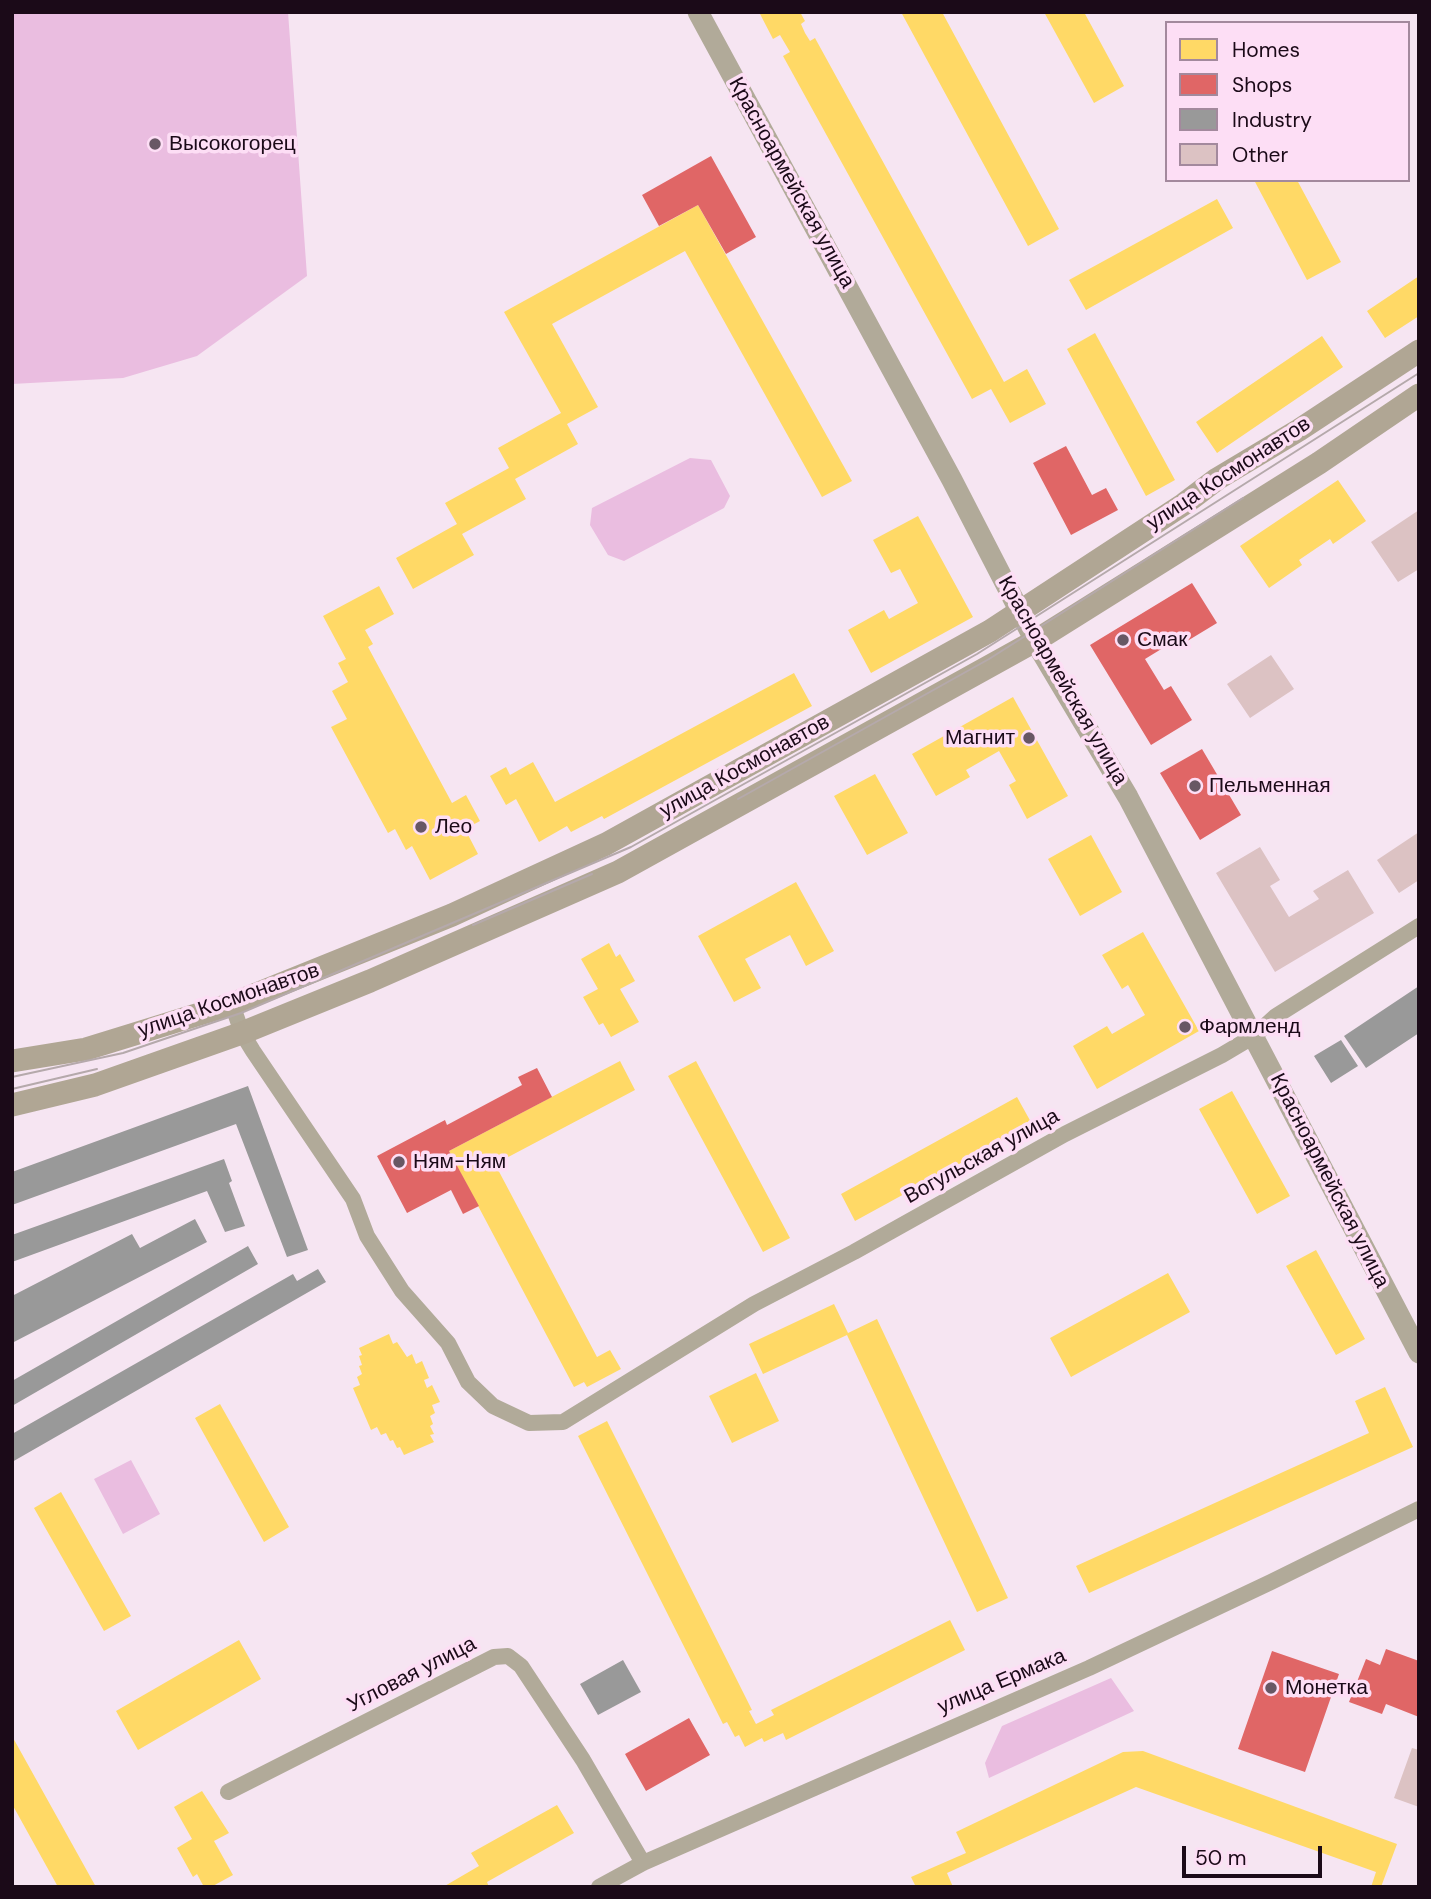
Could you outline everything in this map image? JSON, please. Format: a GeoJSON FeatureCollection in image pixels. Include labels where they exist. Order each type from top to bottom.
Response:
{"type":"FeatureCollection","features":[{"type":"Feature","properties":{"kind":"main road","name":"улица Космонавтов"},"geometry":{"type":"LineString","coordinates":[[12,1061],[86,1049],[232,1004],[452,915],[606,844],[990,631],[1184,504],[1217,479],[1300,430],[1419,351]]}},
{"type":"Feature","properties":{"kind":"main road","name":"улица Космонавтов"},"geometry":{"type":"LineString","coordinates":[[12,1104],[95,1085],[242,1033],[370,981],[618,872],[1035,641],[1319,463],[1419,395]]}},
{"type":"Feature","properties":{"kind":"street","name":"Красноармейская улица"},"geometry":{"type":"LineString","coordinates":[[698,12],[952,480],[1035,641],[1128,797],[1419,1353]]}},
{"type":"Feature","properties":{"kind":"street","name":"Вогульская улица"},"geometry":{"type":"LineString","coordinates":[[242,1033],[353,1199],[367,1236],[402,1291],[448,1343],[468,1381],[493,1406],[529,1423],[563,1422],[754,1304],[854,1252],[1065,1134],[1222,1055],[1254,1036],[1276,1016],[1419,926]]}},
{"type":"Feature","properties":{"kind":"street"},"geometry":{"type":"LineString","coordinates":[[232,1004],[242,1033]]}},
{"type":"Feature","properties":{"kind":"street","name":"улица Ермака"},"geometry":{"type":"LineString","coordinates":[[599,1887],[643,1863],[1089,1668],[1419,1509]]}},
{"type":"Feature","properties":{"kind":"street","name":"Угловая улица"},"geometry":{"type":"LineString","coordinates":[[228,1792],[494,1657],[508,1656],[521,1666],[583,1760],[643,1863]]}},
{"type":"Feature","properties":{"kind":"shaded area","name":"Высокогорец"},"geometry":{"type":"Polygon","coordinates":[[[12,12],[288,12],[307,276],[197,356],[123,378],[12,384],[12,12]]]}},
{"type":"Feature","properties":{"kind":"shaded area"},"geometry":{"type":"Polygon","coordinates":[[[690,458],[711,460],[730,496],[724,508],[624,561],[608,555],[590,525],[592,508],[690,458]]]}},
{"type":"Feature","properties":{"kind":"shaded area"},"geometry":{"type":"Polygon","coordinates":[[[131,1460],[160,1514],[123,1534],[94,1479],[131,1460]]]}},
{"type":"Feature","properties":{"kind":"shaded area"},"geometry":{"type":"Polygon","coordinates":[[[1111,1678],[1134,1711],[989,1778],[985,1763],[1002,1726],[1111,1678]]]}},
{"type":"Feature","properties":{"kind":"building: Homes"},"geometry":{"type":"Polygon","coordinates":[[[759,12],[800,12],[805,21],[801,24],[805,33],[810,41],[815,38],[1004,382],[1027,369],[1046,404],[1010,423],[991,389],[972,399],[783,56],[790,52],[780,35],[773,39],[759,12]]]}},
{"type":"Feature","properties":{"kind":"building: Homes"},"geometry":{"type":"Polygon","coordinates":[[[901,12],[942,12],[1059,229],[1028,246],[901,12]]]}},
{"type":"Feature","properties":{"kind":"building: Homes"},"geometry":{"type":"Polygon","coordinates":[[[1044,12],[1084,12],[1124,86],[1094,103],[1044,12]]]}},
{"type":"Feature","properties":{"kind":"building: Homes"},"geometry":{"type":"Polygon","coordinates":[[[1255,182],[1298,182],[1341,262],[1307,280],[1255,182]]]}},
{"type":"Feature","properties":{"kind":"building: Homes"},"geometry":{"type":"Polygon","coordinates":[[[1217,199],[1233,228],[1086,310],[1069,280],[1217,199]]]}},
{"type":"Feature","properties":{"kind":"building: Homes"},"geometry":{"type":"Polygon","coordinates":[[[698,205],[852,481],[822,497],[685,251],[552,324],[598,407],[567,424],[578,444],[515,479],[526,499],[462,534],[474,555],[413,589],[396,558],[457,524],[445,503],[509,468],[498,448],[561,413],[504,312],[698,205]]]}},
{"type":"Feature","properties":{"kind":"building: Homes"},"geometry":{"type":"Polygon","coordinates":[[[1419,276],[1419,316],[1385,338],[1367,311],[1419,276]]]}},
{"type":"Feature","properties":{"kind":"building: Homes"},"geometry":{"type":"Polygon","coordinates":[[[1095,333],[1175,480],[1146,496],[1067,349],[1095,333]]]}},
{"type":"Feature","properties":{"kind":"building: Homes"},"geometry":{"type":"Polygon","coordinates":[[[1322,336],[1343,367],[1217,453],[1196,422],[1322,336]]]}},
{"type":"Feature","properties":{"kind":"building: Homes"},"geometry":{"type":"Polygon","coordinates":[[[1338,480],[1366,521],[1333,544],[1330,539],[1299,560],[1302,565],[1269,588],[1240,546],[1338,480]]]}},
{"type":"Feature","properties":{"kind":"building: Homes"},"geometry":{"type":"Polygon","coordinates":[[[918,516],[973,617],[871,673],[848,630],[884,610],[889,619],[918,603],[900,569],[891,573],[873,540],[918,516]]]}},
{"type":"Feature","properties":{"kind":"building: Homes"},"geometry":{"type":"Polygon","coordinates":[[[379,586],[394,614],[365,630],[373,644],[368,647],[452,803],[466,795],[480,821],[465,829],[478,854],[430,880],[412,846],[406,850],[395,829],[388,833],[331,727],[347,719],[332,691],[348,682],[338,663],[346,659],[323,616],[379,586]]]}},
{"type":"Feature","properties":{"kind":"building: Homes"},"geometry":{"type":"Polygon","coordinates":[[[794,673],[812,706],[604,819],[602,816],[571,832],[567,826],[539,842],[516,799],[506,805],[490,776],[506,767],[510,775],[533,762],[555,802],[794,673]]]}},
{"type":"Feature","properties":{"kind":"building: Homes"},"geometry":{"type":"Polygon","coordinates":[[[1013,697],[1068,796],[1027,819],[1009,785],[1016,781],[999,751],[966,770],[970,777],[936,796],[912,754],[1013,697]]]}},
{"type":"Feature","properties":{"kind":"building: Homes"},"geometry":{"type":"Polygon","coordinates":[[[875,774],[908,833],[867,855],[834,796],[875,774]]]}},
{"type":"Feature","properties":{"kind":"building: Homes"},"geometry":{"type":"Polygon","coordinates":[[[1091,835],[1122,892],[1080,916],[1048,859],[1091,835]]]}},
{"type":"Feature","properties":{"kind":"building: Homes"},"geometry":{"type":"Polygon","coordinates":[[[796,882],[834,951],[806,966],[790,935],[745,959],[761,988],[734,1002],[698,936],[796,882]]]}},
{"type":"Feature","properties":{"kind":"building: Homes"},"geometry":{"type":"Polygon","coordinates":[[[1143,932],[1199,1031],[1097,1089],[1073,1046],[1107,1026],[1112,1034],[1145,1015],[1128,985],[1122,989],[1102,955],[1143,932]]]}},
{"type":"Feature","properties":{"kind":"building: Homes"},"geometry":{"type":"Polygon","coordinates":[[[609,943],[616,957],[620,954],[635,981],[620,989],[639,1022],[611,1037],[603,1023],[599,1025],[583,997],[598,989],[581,959],[609,943]]]}},
{"type":"Feature","properties":{"kind":"building: Homes"},"geometry":{"type":"Polygon","coordinates":[[[620,1061],[635,1090],[495,1164],[597,1357],[610,1350],[621,1369],[587,1387],[584,1382],[574,1387],[449,1151],[620,1061]]]}},
{"type":"Feature","properties":{"kind":"building: Homes"},"geometry":{"type":"Polygon","coordinates":[[[696,1061],[790,1238],[763,1252],[668,1076],[696,1061]]]}},
{"type":"Feature","properties":{"kind":"building: Homes"},"geometry":{"type":"Polygon","coordinates":[[[1232,1091],[1290,1196],[1257,1214],[1199,1109],[1232,1091]]]}},
{"type":"Feature","properties":{"kind":"building: Homes"},"geometry":{"type":"Polygon","coordinates":[[[1017,1097],[1032,1124],[855,1221],[841,1194],[1017,1097]]]}},
{"type":"Feature","properties":{"kind":"building: Homes"},"geometry":{"type":"Polygon","coordinates":[[[1316,1250],[1365,1339],[1336,1355],[1286,1266],[1316,1250]]]}},
{"type":"Feature","properties":{"kind":"building: Homes"},"geometry":{"type":"Polygon","coordinates":[[[1168,1273],[1190,1312],[1071,1377],[1050,1338],[1168,1273]]]}},
{"type":"Feature","properties":{"kind":"building: Homes"},"geometry":{"type":"Polygon","coordinates":[[[834,1304],[848,1333],[877,1319],[1008,1598],[977,1612],[847,1335],[763,1374],[749,1344],[834,1304]]]}},
{"type":"Feature","properties":{"kind":"building: Homes"},"geometry":{"type":"Polygon","coordinates":[[[389,1334],[393,1344],[397,1342],[407,1357],[412,1354],[416,1364],[422,1361],[429,1378],[424,1380],[427,1388],[432,1385],[440,1402],[432,1405],[435,1413],[430,1416],[433,1424],[430,1426],[434,1434],[430,1435],[434,1442],[404,1455],[386,1433],[381,1435],[377,1427],[371,1430],[353,1388],[360,1385],[357,1377],[362,1374],[359,1356],[362,1355],[359,1348],[389,1334]]]}},
{"type":"Feature","properties":{"kind":"building: Homes"},"geometry":{"type":"Polygon","coordinates":[[[756,1373],[779,1421],[732,1443],[709,1396],[756,1373]]]}},
{"type":"Feature","properties":{"kind":"building: Homes"},"geometry":{"type":"Polygon","coordinates":[[[1385,1387],[1413,1447],[1089,1593],[1076,1566],[1369,1433],[1355,1401],[1385,1387]]]}},
{"type":"Feature","properties":{"kind":"building: Homes"},"geometry":{"type":"Polygon","coordinates":[[[220,1404],[289,1527],[264,1542],[195,1418],[220,1404]]]}},
{"type":"Feature","properties":{"kind":"building: Homes"},"geometry":{"type":"Polygon","coordinates":[[[607,1421],[752,1710],[749,1711],[756,1724],[774,1715],[771,1710],[950,1620],[965,1650],[786,1740],[783,1733],[764,1742],[762,1738],[745,1747],[739,1735],[735,1737],[727,1722],[723,1724],[578,1436],[607,1421]]]}},
{"type":"Feature","properties":{"kind":"building: Homes"},"geometry":{"type":"Polygon","coordinates":[[[61,1492],[131,1616],[104,1631],[34,1508],[61,1492]]]}},
{"type":"Feature","properties":{"kind":"building: Homes"},"geometry":{"type":"Polygon","coordinates":[[[239,1640],[261,1679],[138,1750],[116,1711],[239,1640]]]}},
{"type":"Feature","properties":{"kind":"building: Homes"},"geometry":{"type":"Polygon","coordinates":[[[12,1736],[96,1887],[58,1887],[12,1804],[12,1736]]]}},
{"type":"Feature","properties":{"kind":"building: Homes"},"geometry":{"type":"Polygon","coordinates":[[[1143,1751],[1397,1844],[1381,1887],[1371,1887],[1376,1872],[1136,1787],[947,1873],[953,1887],[916,1887],[911,1877],[966,1853],[956,1832],[1123,1752],[1143,1751]]]}},
{"type":"Feature","properties":{"kind":"building: Homes"},"geometry":{"type":"Polygon","coordinates":[[[202,1791],[229,1833],[214,1841],[233,1875],[211,1887],[204,1887],[197,1874],[193,1877],[177,1848],[192,1839],[174,1807],[202,1791]]]}},
{"type":"Feature","properties":{"kind":"building: Homes"},"geometry":{"type":"Polygon","coordinates":[[[557,1805],[574,1833],[487,1882],[489,1887],[443,1887],[479,1866],[471,1853],[557,1805]]]}},
{"type":"Feature","properties":{"kind":"building: Shops"},"geometry":{"type":"Polygon","coordinates":[[[711,156],[756,237],[726,254],[698,205],[659,226],[642,195],[711,156]]]}},
{"type":"Feature","properties":{"kind":"building: Shops"},"geometry":{"type":"Polygon","coordinates":[[[1066,446],[1092,495],[1106,488],[1118,510],[1071,535],[1033,463],[1066,446]]]}},
{"type":"Feature","properties":{"kind":"building: Shops"},"geometry":{"type":"Polygon","coordinates":[[[1192,583],[1217,623],[1184,643],[1181,637],[1145,659],[1164,690],[1171,686],[1192,720],[1151,745],[1090,645],[1192,583]]]}},
{"type":"Feature","properties":{"kind":"building: Shops"},"geometry":{"type":"Polygon","coordinates":[[[1202,749],[1241,815],[1200,840],[1160,773],[1202,749]]]}},
{"type":"Feature","properties":{"kind":"building: Shops"},"geometry":{"type":"Polygon","coordinates":[[[537,1068],[552,1097],[449,1151],[479,1206],[463,1214],[451,1190],[407,1213],[377,1156],[445,1120],[447,1125],[522,1085],[518,1077],[537,1068]]]}},
{"type":"Feature","properties":{"kind":"building: Shops"},"geometry":{"type":"Polygon","coordinates":[[[1386,1649],[1419,1661],[1419,1717],[1386,1704],[1382,1714],[1349,1702],[1366,1659],[1380,1665],[1386,1649]]]}},
{"type":"Feature","properties":{"kind":"building: Shops"},"geometry":{"type":"Polygon","coordinates":[[[1272,1651],[1339,1674],[1305,1772],[1238,1749],[1272,1651]]]}},
{"type":"Feature","properties":{"kind":"building: Shops"},"geometry":{"type":"Polygon","coordinates":[[[689,1718],[710,1755],[646,1791],[625,1754],[689,1718]]]}},
{"type":"Feature","properties":{"kind":"building: Industry"},"geometry":{"type":"Polygon","coordinates":[[[1419,986],[1419,1033],[1366,1068],[1344,1036],[1419,986]]]}},
{"type":"Feature","properties":{"kind":"building: Industry"},"geometry":{"type":"Polygon","coordinates":[[[1341,1040],[1358,1066],[1331,1083],[1314,1056],[1341,1040]]]}},
{"type":"Feature","properties":{"kind":"building: Industry"},"geometry":{"type":"Polygon","coordinates":[[[248,1086],[308,1250],[287,1257],[236,1124],[12,1205],[12,1172],[248,1086]]]}},
{"type":"Feature","properties":{"kind":"building: Industry"},"geometry":{"type":"Polygon","coordinates":[[[224,1159],[232,1181],[229,1183],[245,1226],[225,1232],[207,1191],[12,1262],[12,1235],[224,1159]]]}},
{"type":"Feature","properties":{"kind":"building: Industry"},"geometry":{"type":"Polygon","coordinates":[[[195,1219],[207,1242],[12,1343],[12,1296],[132,1234],[140,1248],[195,1219]]]}},
{"type":"Feature","properties":{"kind":"building: Industry"},"geometry":{"type":"Polygon","coordinates":[[[248,1246],[258,1264],[12,1406],[12,1381],[248,1246]]]}},
{"type":"Feature","properties":{"kind":"building: Industry"},"geometry":{"type":"Polygon","coordinates":[[[318,1269],[326,1282],[12,1462],[12,1434],[293,1274],[297,1281],[318,1269]]]}},
{"type":"Feature","properties":{"kind":"building: Industry"},"geometry":{"type":"Polygon","coordinates":[[[623,1660],[641,1692],[598,1715],[580,1684],[623,1660]]]}},
{"type":"Feature","properties":{"kind":"building: Other"},"geometry":{"type":"Polygon","coordinates":[[[1419,510],[1419,569],[1398,582],[1371,542],[1419,510]]]}},
{"type":"Feature","properties":{"kind":"building: Other"},"geometry":{"type":"Polygon","coordinates":[[[1271,655],[1294,689],[1250,718],[1227,684],[1271,655]]]}},
{"type":"Feature","properties":{"kind":"building: Other"},"geometry":{"type":"Polygon","coordinates":[[[1419,832],[1419,880],[1399,893],[1377,860],[1419,832]]]}},
{"type":"Feature","properties":{"kind":"building: Other"},"geometry":{"type":"Polygon","coordinates":[[[1260,847],[1280,880],[1270,886],[1289,917],[1319,899],[1313,891],[1348,870],[1374,913],[1275,972],[1216,873],[1260,847]]]}},
{"type":"Feature","properties":{"kind":"building: Other"},"geometry":{"type":"Polygon","coordinates":[[[1412,1748],[1419,1750],[1419,1807],[1394,1798],[1412,1748]]]}},
{"type":"Feature","properties":{"kind":"tram line"},"geometry":{"type":"LineString","coordinates":[[12,1077],[123,1053],[241,1013],[631,847],[977,654],[1419,373]]}},
{"type":"Feature","properties":{"kind":"tram line"},"geometry":{"type":"LineString","coordinates":[[738,799],[989,659],[1243,498]]}},
{"type":"Feature","properties":{"kind":"tram line"},"geometry":{"type":"LineString","coordinates":[[473,925],[592,874]]}},
{"type":"Feature","properties":{"kind":"tram line"},"geometry":{"type":"LineString","coordinates":[[12,1089],[97,1069]]}},
{"type":"Feature","properties":{"kind":"place","name":"Высокогорец"},"geometry":{"type":"Point","coordinates":[155,144]}},
{"type":"Feature","properties":{"kind":"place","name":"Смак"},"geometry":{"type":"Point","coordinates":[1123,640]}},
{"type":"Feature","properties":{"kind":"place","name":"Магнит"},"geometry":{"type":"Point","coordinates":[1029,738]}},
{"type":"Feature","properties":{"kind":"place","name":"Пельменная"},"geometry":{"type":"Point","coordinates":[1195,786]}},
{"type":"Feature","properties":{"kind":"place","name":"Лео"},"geometry":{"type":"Point","coordinates":[421,827]}},
{"type":"Feature","properties":{"kind":"place","name":"Фармленд"},"geometry":{"type":"Point","coordinates":[1185,1027]}},
{"type":"Feature","properties":{"kind":"place","name":"Ням-Ням"},"geometry":{"type":"Point","coordinates":[399,1162]}},
{"type":"Feature","properties":{"kind":"place","name":"Монетка"},"geometry":{"type":"Point","coordinates":[1271,1688]}}]}
